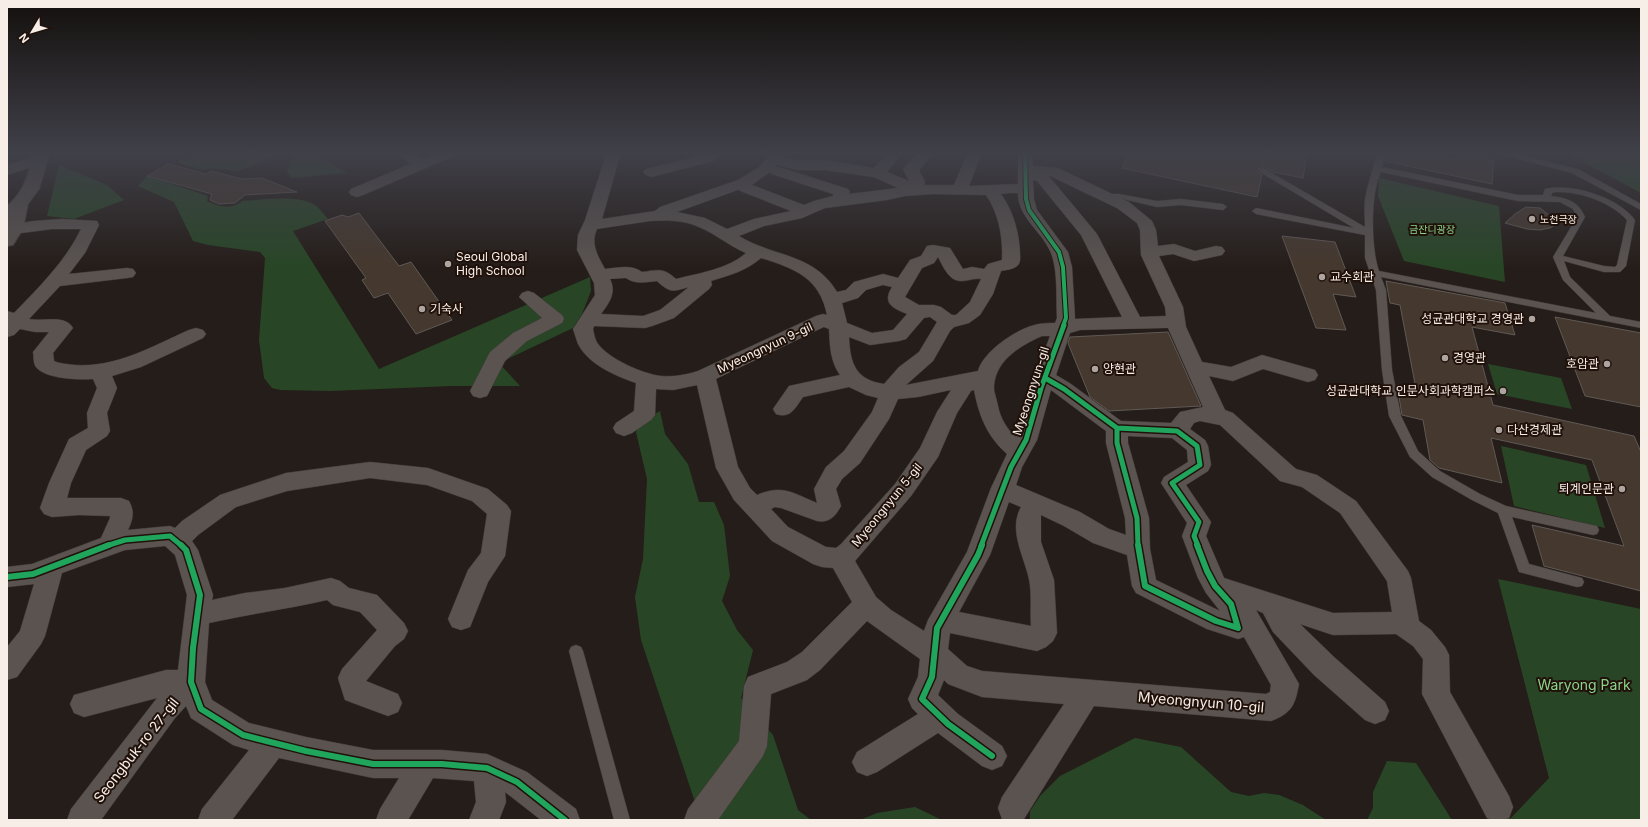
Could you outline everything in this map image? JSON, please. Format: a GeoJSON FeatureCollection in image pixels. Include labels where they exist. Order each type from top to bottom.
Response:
{"type":"FeatureCollection","features":[{"type":"Feature","properties":{"kind":"street"},"geometry":{"type":"LineString","coordinates":[[10,323],[54,281],[86,240],[91,225],[68,222],[9,229],[14,202],[29,191]]}},
{"type":"Feature","properties":{"kind":"street"},"geometry":{"type":"LineString","coordinates":[[602,191],[591,225],[586,235],[586,250],[603,284],[604,295],[583,329],[589,346],[608,362],[638,377],[662,383],[690,381],[705,376]]}},
{"type":"Feature","properties":{"kind":"street"},"geometry":{"type":"LineString","coordinates":[[659,216],[666,210],[723,191]]}},
{"type":"Feature","properties":{"kind":"street"},"geometry":{"type":"LineString","coordinates":[[753,191],[805,211]]}},
{"type":"Feature","properties":{"kind":"street"},"geometry":{"type":"LineString","coordinates":[[839,191],[842,192],[840,200]]}},
{"type":"Feature","properties":{"kind":"street"},"geometry":{"type":"LineString","coordinates":[[727,236],[742,228],[796,215],[820,204],[911,191]]}},
{"type":"Feature","properties":{"kind":"street"},"geometry":{"type":"LineString","coordinates":[[990,191],[1007,219],[1008,232],[1012,246],[1011,263],[994,268],[987,288],[973,313],[961,320],[949,321],[934,311],[926,312],[913,310],[903,305],[896,299],[896,295],[916,264],[928,259],[934,250],[944,252],[957,274],[961,276],[972,272],[990,276]]}},
{"type":"Feature","properties":{"kind":"street","name":"Myeongnyun-gil"},"geometry":{"type":"LineString","coordinates":[[934,653],[937,628],[978,555],[1002,488],[1011,467],[1026,440],[1044,378],[1066,318],[1063,267],[1059,252],[1029,210],[1027,191]]}},
{"type":"Feature","properties":{"kind":"street"},"geometry":{"type":"LineString","coordinates":[[1053,191],[1089,234],[1134,323]]}},
{"type":"Feature","properties":{"kind":"street"},"geometry":{"type":"LineString","coordinates":[[1095,191],[1123,205],[1144,221],[1148,230],[1149,252],[1174,307],[1176,322],[1217,416]]}},
{"type":"Feature","properties":{"kind":"street"},"geometry":{"type":"LineString","coordinates":[[591,225],[650,216],[698,221],[747,248],[798,265],[816,276],[827,290],[836,313],[840,352],[847,371],[858,384],[883,392],[909,393],[956,381],[982,377],[988,413],[1004,439],[1019,452]]}},
{"type":"Feature","properties":{"kind":"street"},"geometry":{"type":"LineString","coordinates":[[1149,252],[1174,249],[1194,256],[1216,251]]}},
{"type":"Feature","properties":{"kind":"street"},"geometry":{"type":"LineString","coordinates":[[599,275],[630,272],[638,278],[661,275],[673,286],[734,269],[746,262],[758,251]]}},
{"type":"Feature","properties":{"kind":"street"},"geometry":{"type":"LineString","coordinates":[[54,281],[128,272]]}},
{"type":"Feature","properties":{"kind":"street"},"geometry":{"type":"LineString","coordinates":[[589,320],[646,322],[653,320],[667,314],[703,285],[702,278]]}},
{"type":"Feature","properties":{"kind":"street"},"geometry":{"type":"LineString","coordinates":[[830,298],[844,297],[852,294],[860,286],[883,279],[903,284]]}},
{"type":"Feature","properties":{"kind":"street"},"geometry":{"type":"LineString","coordinates":[[480,391],[496,357],[520,337],[555,319],[528,297]]}},
{"type":"Feature","properties":{"kind":"street","name":"Myeongnyun 9-gil"},"geometry":{"type":"LineString","coordinates":[[840,558],[822,557],[780,534],[742,494],[727,468],[705,376],[823,320],[870,339],[886,336],[893,337],[899,335],[919,311]]}},
{"type":"Feature","properties":{"kind":"street"},"geometry":{"type":"LineString","coordinates":[[754,507],[774,498],[785,500],[814,512],[823,513],[829,506],[825,489],[834,472],[852,457],[882,414],[894,385],[906,372],[926,356],[942,328],[949,321]]}},
{"type":"Feature","properties":{"kind":"street"},"geometry":{"type":"LineString","coordinates":[[1063,328],[1079,324],[1176,322]]}},
{"type":"Feature","properties":{"kind":"street"},"geometry":{"type":"LineString","coordinates":[[10,323],[30,326],[62,326],[64,328],[43,352],[44,364],[50,368],[74,372],[100,372],[147,358],[161,349],[196,334]]}},
{"type":"Feature","properties":{"kind":"street","name":"Myeongnyun 5-gil"},"geometry":{"type":"LineString","coordinates":[[840,558],[850,551],[903,490],[930,451],[947,412],[964,386],[982,377],[1002,351],[1025,336],[1040,330],[1063,328]]}},
{"type":"Feature","properties":{"kind":"street"},"geometry":{"type":"LineString","coordinates":[[1195,367],[1233,374],[1262,362],[1308,376]]}},
{"type":"Feature","properties":{"kind":"street"},"geometry":{"type":"LineString","coordinates":[[100,372],[107,388],[97,413],[99,431],[77,445],[60,483],[52,508],[79,506],[121,507],[122,518],[109,546]]}},
{"type":"Feature","properties":{"kind":"street"},"geometry":{"type":"LineString","coordinates":[[783,409],[796,391],[841,383],[852,378]]}},
{"type":"Feature","properties":{"kind":"street"},"geometry":{"type":"LineString","coordinates":[[1044,378],[1062,387],[1117,428],[1177,431],[1197,446],[1200,465],[1172,483],[1199,522],[1194,536],[1206,571],[1215,586],[1231,604],[1238,628],[1216,621],[1145,586],[1138,549],[1137,518],[1117,443],[1117,428]]}},
{"type":"Feature","properties":{"kind":"street"},"geometry":{"type":"LineString","coordinates":[[624,428],[644,415],[647,379]]}},
{"type":"Feature","properties":{"kind":"street"},"geometry":{"type":"LineString","coordinates":[[1177,431],[1186,417],[1200,414],[1226,418],[1288,475],[1309,481],[1348,507],[1399,578],[1406,627]]}},
{"type":"Feature","properties":{"kind":"street"},"geometry":{"type":"LineString","coordinates":[[177,542],[190,528],[228,501],[286,482],[370,470],[428,477],[480,495],[499,511],[493,556],[477,577],[461,619]]}},
{"type":"Feature","properties":{"kind":"street"},"geometry":{"type":"LineString","coordinates":[[1002,488],[1017,496],[1072,519],[1101,536],[1138,549]]}},
{"type":"Feature","properties":{"kind":"street"},"geometry":{"type":"LineString","coordinates":[[942,620],[1037,639],[1044,633],[1042,580],[1029,542],[1029,513],[1036,503]]}},
{"type":"Feature","properties":{"kind":"street"},"geometry":{"type":"LineString","coordinates":[[7,577],[33,574],[78,556],[125,540],[170,536],[186,550],[200,595],[193,648],[191,682],[201,709],[243,735],[306,751],[373,764],[442,764],[487,768],[517,782],[566,820]]}},
{"type":"Feature","properties":{"kind":"street"},"geometry":{"type":"LineString","coordinates":[[840,558],[867,605],[882,618],[934,653],[932,676],[922,699],[940,716],[992,756]]}},
{"type":"Feature","properties":{"kind":"street"},"geometry":{"type":"LineString","coordinates":[[7,668],[32,636],[52,566]]}},
{"type":"Feature","properties":{"kind":"street"},"geometry":{"type":"LineString","coordinates":[[1215,586],[1273,606],[1333,624],[1401,623],[1422,638],[1436,655],[1436,694],[1498,807]]}},
{"type":"Feature","properties":{"kind":"street","name":"Myeongnyun 10-gil"},"geometry":{"type":"LineString","coordinates":[[934,653],[958,675],[982,684],[1271,708],[1282,699],[1285,684],[1243,612],[1215,586]]}},
{"type":"Feature","properties":{"kind":"street"},"geometry":{"type":"LineString","coordinates":[[197,615],[244,604],[285,599],[331,589],[342,597],[368,603],[395,631],[386,638],[352,678],[355,691],[388,703]]}},
{"type":"Feature","properties":{"kind":"street"},"geometry":{"type":"LineString","coordinates":[[699,820],[753,746],[758,686],[797,671],[811,661],[867,605]]}},
{"type":"Feature","properties":{"kind":"street"},"geometry":{"type":"LineString","coordinates":[[1273,606],[1282,624],[1324,666],[1375,711]]}},
{"type":"Feature","properties":{"kind":"street"},"geometry":{"type":"LineString","coordinates":[[84,704],[166,684],[191,682]]}},
{"type":"Feature","properties":{"kind":"street","name":"Seongbuk-ro 27-gil"},"geometry":{"type":"LineString","coordinates":[[82,820],[165,709],[191,682]]}},
{"type":"Feature","properties":{"kind":"street"},"geometry":{"type":"LineString","coordinates":[[1013,808],[1087,693]]}},
{"type":"Feature","properties":{"kind":"street"},"geometry":{"type":"LineString","coordinates":[[866,762],[940,716]]}},
{"type":"Feature","properties":{"kind":"street"},"geometry":{"type":"LineString","coordinates":[[213,820],[274,742]]}},
{"type":"Feature","properties":{"kind":"street"},"geometry":{"type":"LineString","coordinates":[[391,820],[425,764]]}},
{"type":"Feature","properties":{"kind":"street"},"geometry":{"type":"LineString","coordinates":[[484,820],[491,802],[487,768]]}},
{"type":"Feature","properties":{"kind":"lane"},"geometry":{"type":"LineString","coordinates":[[1297,191],[1370,234]]}},
{"type":"Feature","properties":{"kind":"lane"},"geometry":{"type":"LineString","coordinates":[[1371,191],[1369,200],[1370,258],[1381,290],[1387,370],[1395,416],[1414,454],[1436,474],[1476,497],[1503,510],[1593,530]]}},
{"type":"Feature","properties":{"kind":"lane"},"geometry":{"type":"LineString","coordinates":[[1482,191],[1518,198],[1546,198],[1562,200],[1577,208],[1581,217],[1558,257]]}},
{"type":"Feature","properties":{"kind":"lane"},"geometry":{"type":"LineString","coordinates":[[1546,198],[1548,191],[1550,191]]}},
{"type":"Feature","properties":{"kind":"lane"},"geometry":{"type":"LineString","coordinates":[[1572,191],[1603,201],[1628,215],[1641,218]]}},
{"type":"Feature","properties":{"kind":"lane"},"geometry":{"type":"LineString","coordinates":[[1612,191],[1641,206]]}},
{"type":"Feature","properties":{"kind":"lane"},"geometry":{"type":"LineString","coordinates":[[1106,196],[1119,196],[1157,204],[1181,202],[1224,207]]}},
{"type":"Feature","properties":{"kind":"lane"},"geometry":{"type":"LineString","coordinates":[[1256,211],[1370,234]]}},
{"type":"Feature","properties":{"kind":"lane"},"geometry":{"type":"LineString","coordinates":[[1558,257],[1617,270],[1621,266],[1630,228],[1631,220],[1628,215]]}},
{"type":"Feature","properties":{"kind":"lane"},"geometry":{"type":"LineString","coordinates":[[1558,257],[1566,278],[1607,318]]}},
{"type":"Feature","properties":{"kind":"lane"},"geometry":{"type":"LineString","coordinates":[[1375,273],[1641,325]]}},
{"type":"Feature","properties":{"kind":"lane"},"geometry":{"type":"LineString","coordinates":[[1503,510],[1524,568],[1577,582]]}},
{"type":"Feature","properties":{"kind":"lane"},"geometry":{"type":"LineString","coordinates":[[576,651],[622,820]]}},
{"type":"Feature","properties":{"kind":"green space"},"geometry":{"type":"Polygon","coordinates":[[[53,191],[113,191],[124,200],[74,219],[47,216],[53,191]]]}},
{"type":"Feature","properties":{"kind":"green space"},"geometry":{"type":"Polygon","coordinates":[[[148,191],[192,191],[208,196],[207,201],[225,207],[234,206],[242,201],[280,198],[299,200],[317,206],[328,219],[293,231],[379,369],[590,277],[591,291],[582,314],[573,328],[499,363],[520,386],[451,386],[330,391],[281,390],[272,388],[264,378],[259,340],[265,258],[260,252],[208,245],[193,241],[174,202],[148,191]]]}},
{"type":"Feature","properties":{"kind":"green space","name":"금잔디광장"},"geometry":{"type":"Polygon","coordinates":[[[1378,191],[1433,191],[1499,206],[1505,282],[1404,261],[1378,196],[1378,191]]]}},
{"type":"Feature","properties":{"kind":"green space"},"geometry":{"type":"Polygon","coordinates":[[[1488,364],[1561,378],[1572,409],[1497,394],[1488,364]]]}},
{"type":"Feature","properties":{"kind":"green space"},"geometry":{"type":"Polygon","coordinates":[[[660,411],[665,434],[688,464],[699,502],[714,502],[724,525],[730,576],[722,601],[737,630],[753,650],[741,698],[773,735],[798,810],[811,820],[701,820],[641,640],[635,597],[643,559],[647,479],[636,432],[641,422],[660,411]]]}},
{"type":"Feature","properties":{"kind":"green space"},"geometry":{"type":"Polygon","coordinates":[[[1501,446],[1586,465],[1605,528],[1514,506],[1501,446]]]}},
{"type":"Feature","properties":{"kind":"green space","name":"Waryong Park"},"geometry":{"type":"Polygon","coordinates":[[[1498,579],[1641,609],[1641,820],[1501,820],[1511,818],[1549,778],[1498,579]]]}},
{"type":"Feature","properties":{"kind":"green space"},"geometry":{"type":"Polygon","coordinates":[[[1135,738],[1181,747],[1231,792],[1249,796],[1264,793],[1279,795],[1303,805],[1326,820],[1030,820],[1030,811],[1040,796],[1060,776],[1135,738]]]}},
{"type":"Feature","properties":{"kind":"green space"},"geometry":{"type":"Polygon","coordinates":[[[1387,761],[1416,763],[1452,820],[1367,820],[1373,808],[1373,792],[1387,761]]]}},
{"type":"Feature","properties":{"kind":"green space"},"geometry":{"type":"Polygon","coordinates":[[[915,807],[942,820],[860,820],[877,813],[915,807]]]}},
{"type":"Feature","properties":{"kind":"building"},"geometry":{"type":"Polygon","coordinates":[[[200,191],[293,191],[297,192],[245,195],[235,203],[219,204],[210,200],[212,194],[200,191]]]}},
{"type":"Feature","properties":{"kind":"building"},"geometry":{"type":"Polygon","coordinates":[[[1227,191],[1258,191],[1257,197],[1227,191]]]}},
{"type":"Feature","properties":{"kind":"building","name":"노천극장"},"geometry":{"type":"Polygon","coordinates":[[[1526,207],[1540,208],[1553,218],[1556,224],[1550,228],[1540,230],[1527,229],[1505,223],[1526,207]]]}},
{"type":"Feature","properties":{"kind":"building"},"geometry":{"type":"Polygon","coordinates":[[[359,213],[399,266],[411,262],[452,320],[416,334],[388,293],[374,298],[362,280],[366,278],[325,221],[342,215],[348,217],[359,213]]]}},
{"type":"Feature","properties":{"kind":"building","name":"교수회관"},"geometry":{"type":"Polygon","coordinates":[[[1282,236],[1335,242],[1356,297],[1333,294],[1346,330],[1316,328],[1282,236]]]}},
{"type":"Feature","properties":{"kind":"building"},"geometry":{"type":"Polygon","coordinates":[[[1386,281],[1505,303],[1515,335],[1472,327],[1493,405],[1634,436],[1641,452],[1641,591],[1544,566],[1532,525],[1624,546],[1592,460],[1491,438],[1502,483],[1439,468],[1430,460],[1423,420],[1402,415],[1397,385],[1416,389],[1400,305],[1390,303],[1386,281]]]}},
{"type":"Feature","properties":{"kind":"building","name":"호암관"},"geometry":{"type":"Polygon","coordinates":[[[1555,317],[1641,333],[1641,407],[1585,396],[1555,317]]]}},
{"type":"Feature","properties":{"kind":"building","name":"양현관"},"geometry":{"type":"Polygon","coordinates":[[[1168,332],[1201,406],[1109,411],[1090,397],[1068,343],[1070,337],[1168,332]]]}},
{"type":"Feature","properties":{"kind":"cycle path"},"geometry":{"type":"LineString","coordinates":[[992,756],[948,724],[922,699],[932,677],[937,628],[978,555],[1011,467],[1026,440],[1041,388],[1066,318],[1063,267],[1059,252],[1029,210],[1026,191]]}},
{"type":"Feature","properties":{"kind":"cycle path"},"geometry":{"type":"LineString","coordinates":[[1045,378],[1073,395],[1117,428],[1117,443],[1137,518],[1138,549],[1145,586],[1216,621],[1238,628],[1231,604],[1215,586],[1207,571],[1194,536],[1199,522],[1172,483],[1200,465],[1197,446],[1177,431],[1117,428]]}},
{"type":"Feature","properties":{"kind":"cycle path"},"geometry":{"type":"LineString","coordinates":[[7,577],[33,574],[78,556],[125,540],[170,536],[186,550],[200,595],[193,648],[191,682],[201,709],[243,735],[306,751],[373,764],[442,764],[487,768],[517,782],[565,820]]}},
{"type":"Feature","properties":{"kind":"place","name":"노천극장"},"geometry":{"type":"Point","coordinates":[1532,219]}},
{"type":"Feature","properties":{"kind":"place","name":"Seoul Global High School"},"geometry":{"type":"Point","coordinates":[448,264]}},
{"type":"Feature","properties":{"kind":"place","name":"교수회관"},"geometry":{"type":"Point","coordinates":[1322,277]}},
{"type":"Feature","properties":{"kind":"place","name":"기숙사"},"geometry":{"type":"Point","coordinates":[422,309]}},
{"type":"Feature","properties":{"kind":"place","name":"성균관대학교 경영관"},"geometry":{"type":"Point","coordinates":[1532,319]}},
{"type":"Feature","properties":{"kind":"place","name":"경영관"},"geometry":{"type":"Point","coordinates":[1445,358]}},
{"type":"Feature","properties":{"kind":"place","name":"호암관"},"geometry":{"type":"Point","coordinates":[1607,364]}},
{"type":"Feature","properties":{"kind":"place","name":"양현관"},"geometry":{"type":"Point","coordinates":[1095,369]}},
{"type":"Feature","properties":{"kind":"place","name":"성균관대학교 인문사회과학캠퍼스"},"geometry":{"type":"Point","coordinates":[1503,391]}},
{"type":"Feature","properties":{"kind":"place","name":"다산경제관"},"geometry":{"type":"Point","coordinates":[1499,430]}},
{"type":"Feature","properties":{"kind":"place","name":"퇴계인문관"},"geometry":{"type":"Point","coordinates":[1622,489]}}]}
